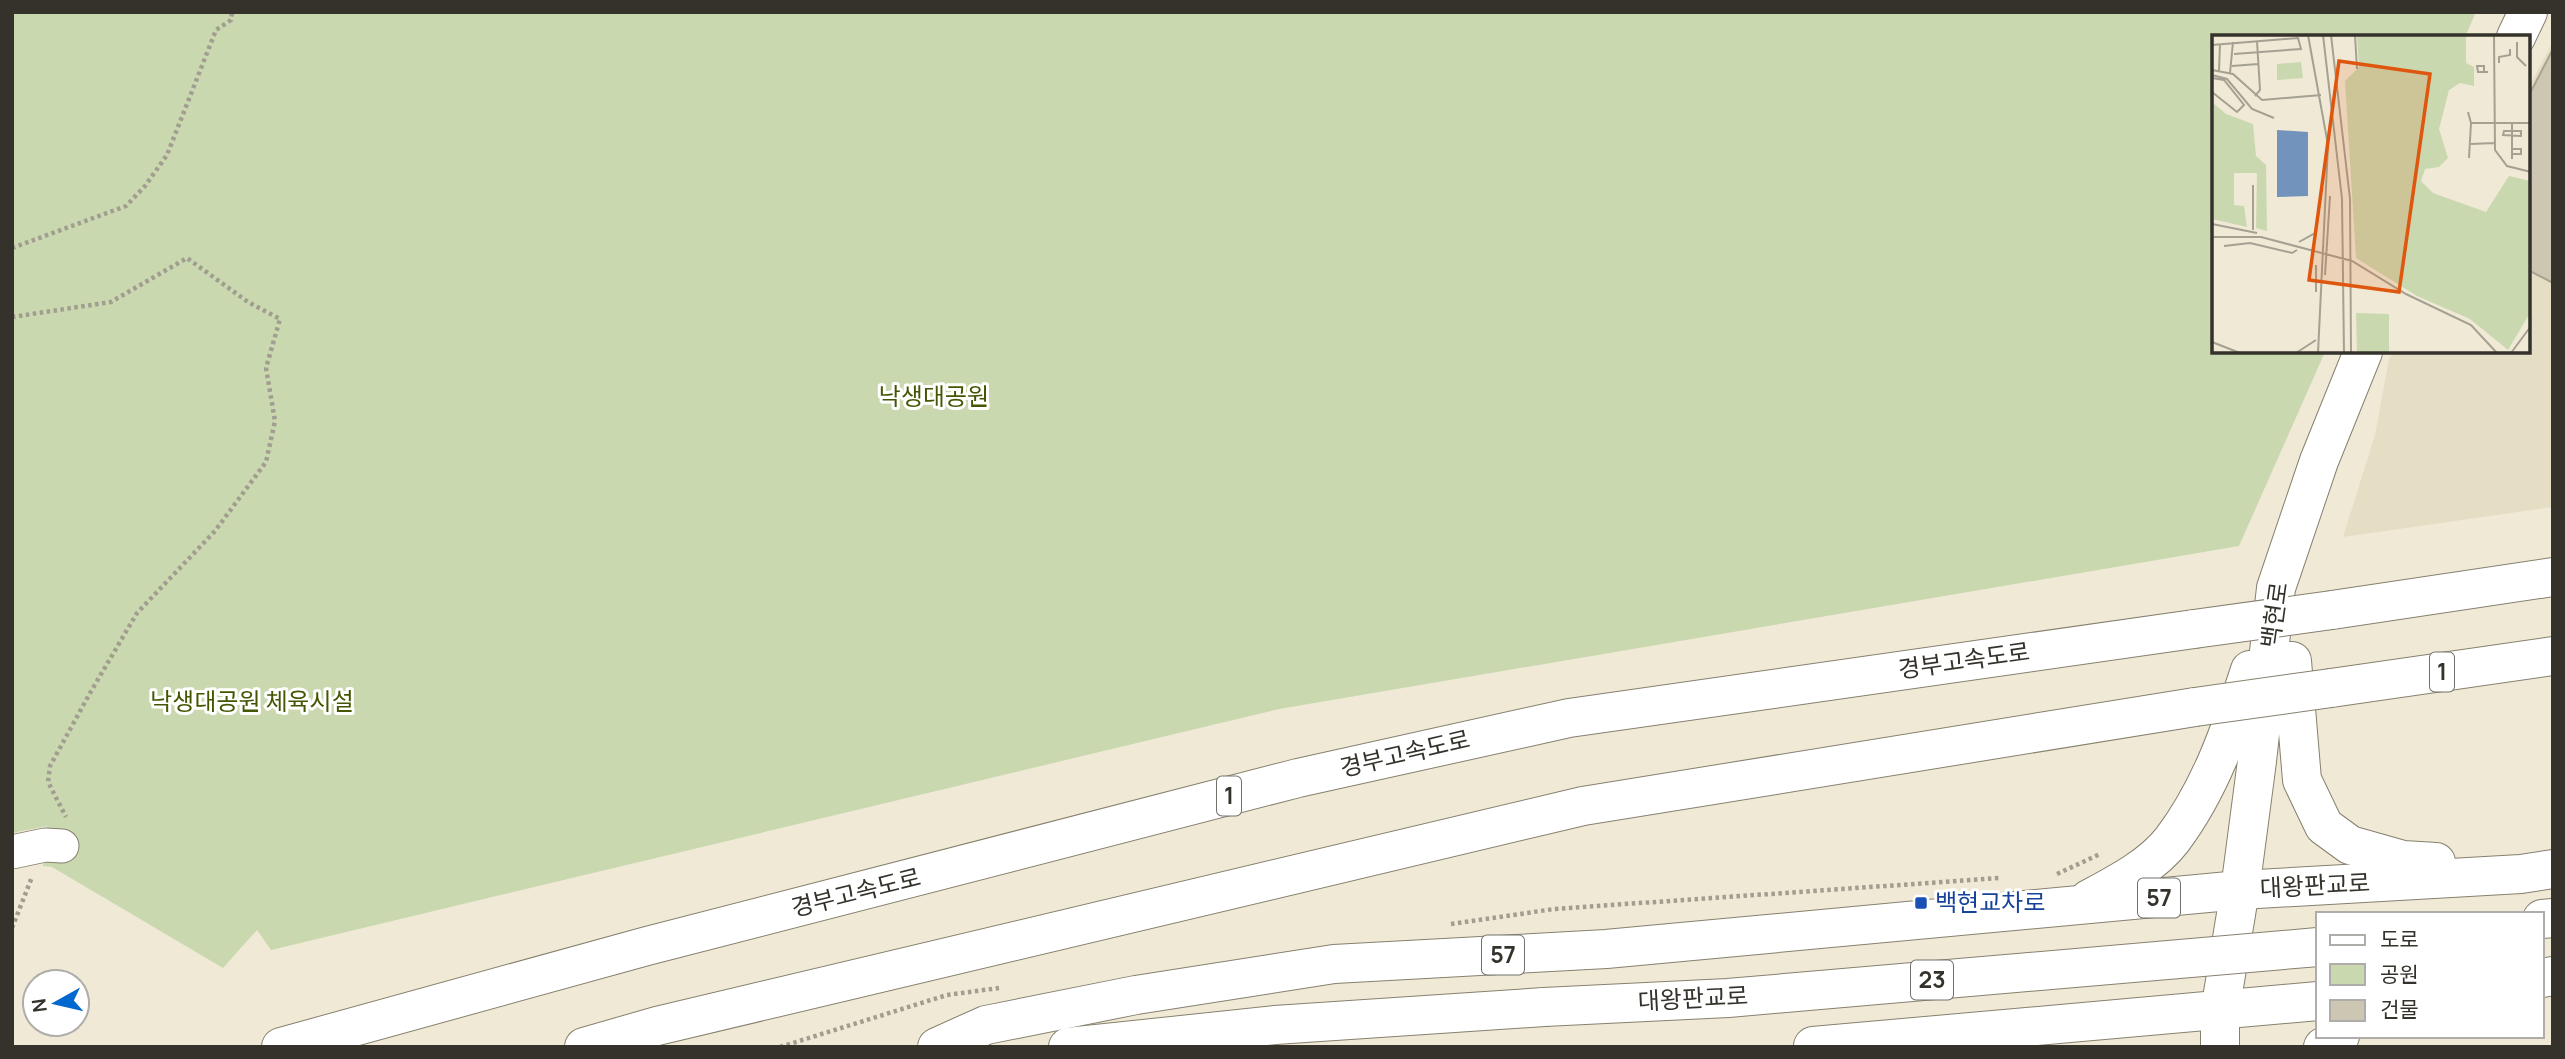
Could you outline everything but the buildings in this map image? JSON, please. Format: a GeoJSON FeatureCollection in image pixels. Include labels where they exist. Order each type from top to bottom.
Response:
{"type":"FeatureCollection","features":[{"type":"Feature","properties":{"kind":"main road"},"geometry":{"type":"LineString","coordinates":[[2517,35],[2528,12]]}},
{"type":"Feature","properties":{"kind":"main road","name":"백현로"},"geometry":{"type":"LineString","coordinates":[[2205,1047],[2220,1029],[2240,890],[2276,588],[2319,461],[2362,354]]}},
{"type":"Feature","properties":{"kind":"main road","name":"경부고속도로"},"geometry":{"type":"LineString","coordinates":[[281,1047],[647,946],[1298,778],[1556,721],[2553,577]]}},
{"type":"Feature","properties":{"kind":"main road"},"geometry":{"type":"LineString","coordinates":[[2276,588],[2291,651],[2302,780],[2324,826],[2350,845],[2403,860],[2449,862],[2537,872]]}},
{"type":"Feature","properties":{"kind":"main road"},"geometry":{"type":"LineString","coordinates":[[2078,905],[2131,876],[2171,842],[2196,801],[2231,731],[2276,588]]}},
{"type":"Feature","properties":{"kind":"main road","name":"1"},"geometry":{"type":"LineString","coordinates":[[583,1047],[657,1026],[1583,806],[2195,707],[2553,656]]}},
{"type":"Feature","properties":{"kind":"main road","name":"대왕판교로"},"geometry":{"type":"LineString","coordinates":[[2078,905],[2240,890],[2537,872]]}},
{"type":"Feature","properties":{"kind":"main road","name":"57"},"geometry":{"type":"LineString","coordinates":[[937,1047],[986,1025],[1136,995],[1334,964],[1606,949],[2078,905]]}},
{"type":"Feature","properties":{"kind":"main road","name":"대왕판교로"},"geometry":{"type":"LineString","coordinates":[[1068,1047],[1275,1025],[1728,998],[2316,947]]}},
{"type":"Feature","properties":{"kind":"main road"},"geometry":{"type":"LineString","coordinates":[[1798,1047],[2220,1029],[2316,1002]]}},
{"type":"Feature","properties":{"kind":"main road"},"geometry":{"type":"LineString","coordinates":[[1813,1046],[1820,1047]]}},
{"type":"Feature","properties":{"kind":"lane"},"geometry":{"type":"LineString","coordinates":[[12,852],[58,836]]}},
{"type":"Feature","properties":{"kind":"path"},"geometry":{"type":"LineString","coordinates":[[12,248],[126,206],[145,186],[167,155],[216,30],[231,20],[232,12]]}},
{"type":"Feature","properties":{"kind":"path"},"geometry":{"type":"LineString","coordinates":[[12,317],[111,302],[187,258],[248,302],[280,319],[266,368],[275,421],[266,462],[215,531],[137,613],[50,766],[48,782],[58,836],[12,928]]}},
{"type":"Feature","properties":{"kind":"path"},"geometry":{"type":"LineString","coordinates":[[2045,875],[2058,874],[2108,851]]}},
{"type":"Feature","properties":{"kind":"path"},"geometry":{"type":"LineString","coordinates":[[1443,925],[1554,909],[2004,878]]}},
{"type":"Feature","properties":{"kind":"path"},"geometry":{"type":"LineString","coordinates":[[780,1047],[947,995],[1002,988]]}},
{"type":"Feature","properties":{"kind":"shaded area"},"geometry":{"type":"Polygon","coordinates":[[[2553,41],[2553,507],[2343,537],[2375,435],[2392,354],[2530,354],[2530,85],[2553,41]]]}},
{"type":"Feature","properties":{"kind":"green space","name":"낙생대공원"},"geometry":{"type":"Polygon","coordinates":[[[12,12],[2476,12],[2466,35],[2212,35],[2212,354],[2324,354],[2239,546],[1279,709],[271,950],[257,930],[223,968],[52,867],[43,866],[47,826],[12,833],[12,12]]]}},
{"type":"Feature","properties":{"kind":"place","name":"백현교차로"},"geometry":{"type":"Point","coordinates":[1921,903]}},
{"type":"Feature","properties":{"kind":"park label","name":"낙생대공원 체육시설"},"geometry":{"type":"Point","coordinates":[252,702]}}]}
